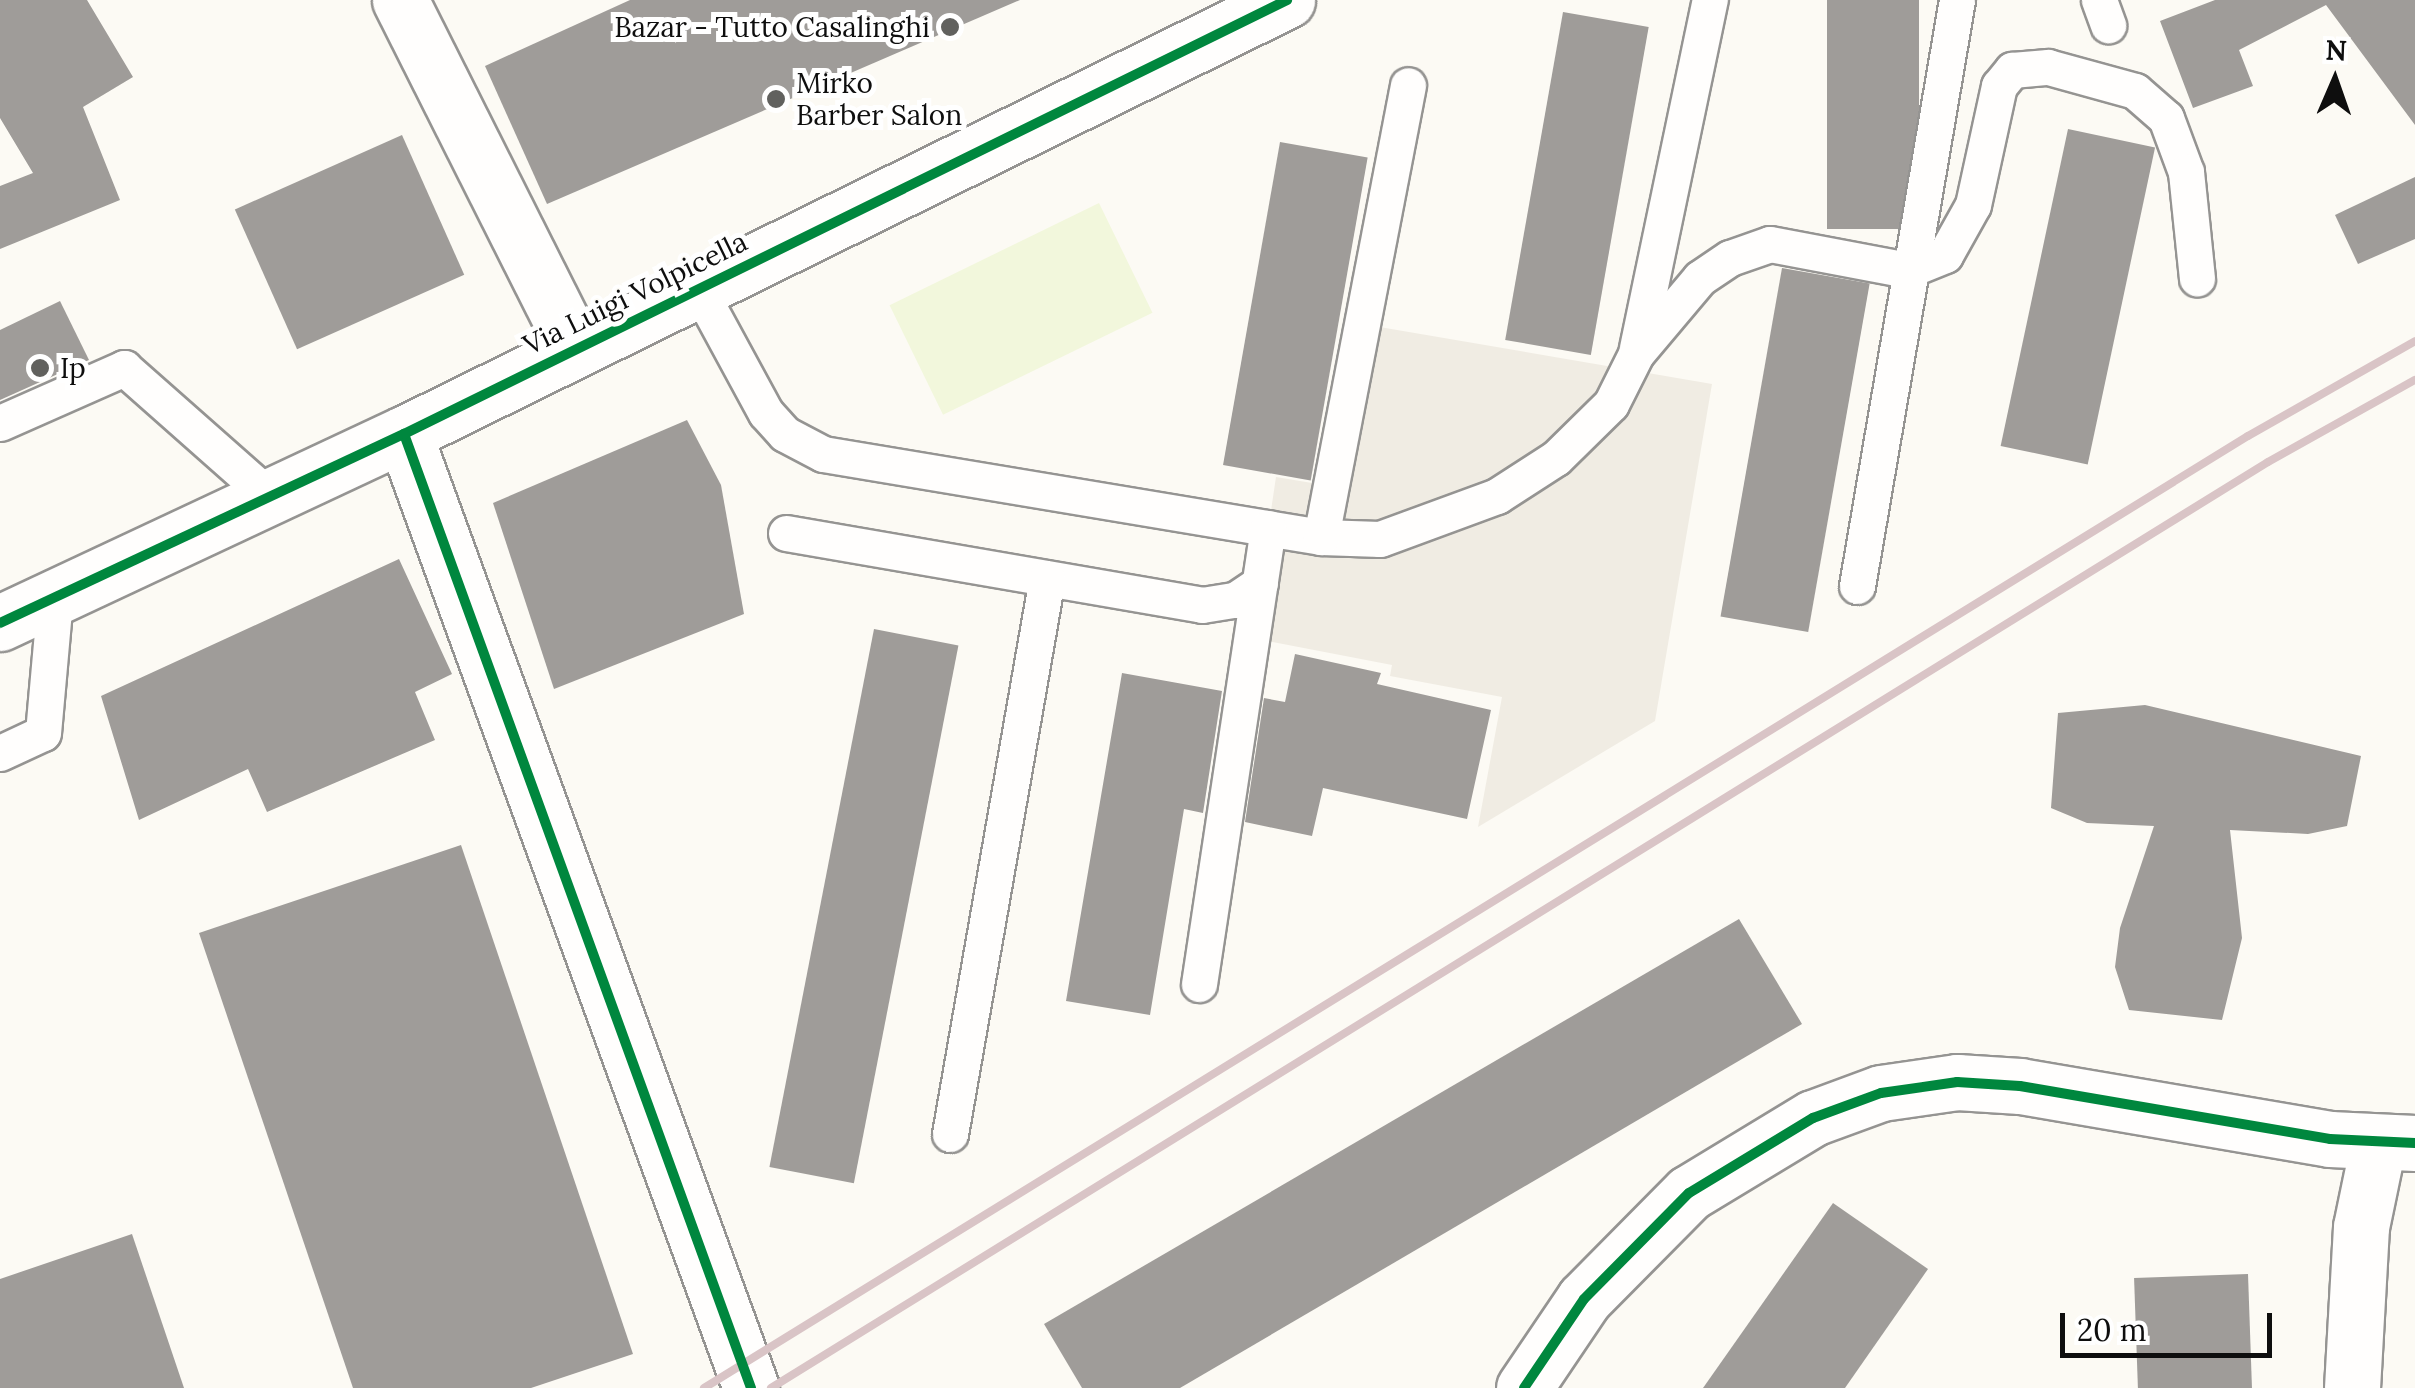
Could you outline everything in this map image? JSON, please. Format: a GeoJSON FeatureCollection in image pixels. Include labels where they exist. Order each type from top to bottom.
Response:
{"type":"FeatureCollection","features":[{"type":"Feature","properties":{"kind":"street"},"geometry":{"type":"LineString","coordinates":[[400,0],[574,346]]}},
{"type":"Feature","properties":{"kind":"street","name":"Via Luigi Volpicella"},"geometry":{"type":"LineString","coordinates":[[0,624],[404,434],[574,346],[1287,0]]}},
{"type":"Feature","properties":{"kind":"street"},"geometry":{"type":"LineString","coordinates":[[404,434],[751,1388]]}},
{"type":"Feature","properties":{"kind":"street"},"geometry":{"type":"LineString","coordinates":[[1524,1388],[1584,1299],[1689,1193],[1813,1118],[1881,1093],[1957,1082],[2020,1086],[2396,1144],[2361,1227],[2352,1388]]}},
{"type":"Feature","properties":{"kind":"lane"},"geometry":{"type":"LineString","coordinates":[[1636,354],[1710,0]]}},
{"type":"Feature","properties":{"kind":"lane"},"geometry":{"type":"LineString","coordinates":[[1857,586],[1956,0]]}},
{"type":"Feature","properties":{"kind":"lane"},"geometry":{"type":"LineString","coordinates":[[698,288],[766,414],[803,446],[1321,537],[1380,539],[1497,496],[1556,458],[1611,404],[1636,354],[1700,278],[1770,244],[1908,270],[1945,255],[1960,236],[1980,182],[2003,76],[2048,67],[2134,91],[2166,118],[2186,172],[2197,278]]}},
{"type":"Feature","properties":{"kind":"lane"},"geometry":{"type":"LineString","coordinates":[[1321,537],[1408,84]]}},
{"type":"Feature","properties":{"kind":"lane"},"geometry":{"type":"LineString","coordinates":[[0,424],[124,368],[270,496]]}},
{"type":"Feature","properties":{"kind":"lane"},"geometry":{"type":"LineString","coordinates":[[1199,984],[1268,528]]}},
{"type":"Feature","properties":{"kind":"lane"},"geometry":{"type":"LineString","coordinates":[[786,534],[1202,605],[1235,600],[1260,583]]}},
{"type":"Feature","properties":{"kind":"lane"},"geometry":{"type":"LineString","coordinates":[[950,1134],[1047,578]]}},
{"type":"Feature","properties":{"kind":"lane"},"geometry":{"type":"LineString","coordinates":[[0,753],[43,734],[55,598]]}},
{"type":"Feature","properties":{"kind":"green space"},"geometry":{"type":"Polygon","coordinates":[[[1099,203],[1152,313],[943,415],[890,305],[1099,203]]]}},
{"type":"Feature","properties":{"kind":"shaded area"},"geometry":{"type":"Polygon","coordinates":[[[1362,324],[1712,384],[1655,721],[1478,827],[1502,697],[1390,676],[1392,665],[1252,638],[1276,477],[1330,486],[1362,324]]]}},
{"type":"Feature","properties":{"kind":"building"},"geometry":{"type":"Polygon","coordinates":[[[0,0],[87,0],[133,77],[83,107],[120,200],[0,249],[0,186],[33,173],[0,118],[0,0]]]}},
{"type":"Feature","properties":{"kind":"building"},"geometry":{"type":"Polygon","coordinates":[[[630,0],[1020,0],[547,204],[485,66],[630,0]]]}},
{"type":"Feature","properties":{"kind":"building"},"geometry":{"type":"Polygon","coordinates":[[[1827,0],[1919,0],[1919,229],[1827,229],[1827,0]]]}},
{"type":"Feature","properties":{"kind":"building"},"geometry":{"type":"Polygon","coordinates":[[[2215,0],[2415,0],[2415,125],[2326,5],[2239,50],[2253,86],[2193,108],[2160,21],[2215,0]]]}},
{"type":"Feature","properties":{"kind":"building"},"geometry":{"type":"Polygon","coordinates":[[[1563,12],[1649,27],[1591,355],[1505,340],[1563,12]]]}},
{"type":"Feature","properties":{"kind":"building"},"geometry":{"type":"Polygon","coordinates":[[[2068,129],[2155,148],[2088,464],[2001,446],[2068,129]]]}},
{"type":"Feature","properties":{"kind":"building"},"geometry":{"type":"Polygon","coordinates":[[[402,135],[464,275],[297,349],[235,209],[402,135]]]}},
{"type":"Feature","properties":{"kind":"building"},"geometry":{"type":"Polygon","coordinates":[[[1280,142],[1368,157],[1311,480],[1223,465],[1280,142]]]}},
{"type":"Feature","properties":{"kind":"building"},"geometry":{"type":"Polygon","coordinates":[[[2415,177],[2415,239],[2358,264],[2335,215],[2415,177]]]}},
{"type":"Feature","properties":{"kind":"building"},"geometry":{"type":"Polygon","coordinates":[[[1782,268],[1870,283],[1808,632],[1721,617],[1782,268]]]}},
{"type":"Feature","properties":{"kind":"building"},"geometry":{"type":"Polygon","coordinates":[[[60,301],[89,360],[0,400],[0,330],[60,301]]]}},
{"type":"Feature","properties":{"kind":"building"},"geometry":{"type":"Polygon","coordinates":[[[687,420],[721,485],[744,614],[554,689],[493,503],[687,420]]]}},
{"type":"Feature","properties":{"kind":"building"},"geometry":{"type":"Polygon","coordinates":[[[399,559],[452,674],[415,692],[435,740],[267,812],[248,769],[139,820],[101,696],[399,559]]]}},
{"type":"Feature","properties":{"kind":"building"},"geometry":{"type":"Polygon","coordinates":[[[874,629],[958,645],[854,1183],[769,1167],[874,629]]]}},
{"type":"Feature","properties":{"kind":"building"},"geometry":{"type":"Polygon","coordinates":[[[1295,654],[1381,673],[1377,684],[1491,710],[1467,819],[1323,788],[1312,836],[1245,822],[1264,698],[1285,702],[1295,654]]]}},
{"type":"Feature","properties":{"kind":"building"},"geometry":{"type":"Polygon","coordinates":[[[1122,673],[1222,691],[1203,813],[1184,809],[1150,1015],[1066,1001],[1122,673]]]}},
{"type":"Feature","properties":{"kind":"building"},"geometry":{"type":"Polygon","coordinates":[[[2145,705],[2361,756],[2347,826],[2308,834],[2230,830],[2242,938],[2222,1020],[2129,1010],[2115,967],[2120,928],[2154,826],[2087,823],[2051,808],[2058,713],[2145,705]]]}},
{"type":"Feature","properties":{"kind":"building"},"geometry":{"type":"Polygon","coordinates":[[[461,845],[633,1354],[531,1388],[353,1388],[199,933],[461,845]]]}},
{"type":"Feature","properties":{"kind":"building"},"geometry":{"type":"Polygon","coordinates":[[[1739,919],[1802,1024],[1180,1388],[1082,1388],[1044,1324],[1739,919]]]}},
{"type":"Feature","properties":{"kind":"building"},"geometry":{"type":"Polygon","coordinates":[[[1833,1203],[1928,1269],[1845,1388],[1703,1388],[1833,1203]]]}},
{"type":"Feature","properties":{"kind":"building"},"geometry":{"type":"Polygon","coordinates":[[[132,1234],[184,1388],[0,1388],[0,1279],[132,1234]]]}},
{"type":"Feature","properties":{"kind":"building"},"geometry":{"type":"Polygon","coordinates":[[[2248,1274],[2252,1388],[2138,1388],[2134,1278],[2248,1274]]]}},
{"type":"Feature","properties":{"kind":"railway"},"geometry":{"type":"LineString","coordinates":[[704,1388],[2248,436],[2415,341]]}},
{"type":"Feature","properties":{"kind":"railway"},"geometry":{"type":"LineString","coordinates":[[771,1388],[2268,462],[2415,380]]}},
{"type":"Feature","properties":{"kind":"cycle path"},"geometry":{"type":"LineString","coordinates":[[0,623],[404,434],[1287,0]]}},
{"type":"Feature","properties":{"kind":"cycle path"},"geometry":{"type":"LineString","coordinates":[[404,434],[751,1388]]}},
{"type":"Feature","properties":{"kind":"cycle path"},"geometry":{"type":"LineString","coordinates":[[1524,1388],[1584,1299],[1689,1193],[1813,1118],[1881,1093],[1957,1082],[2020,1086],[2330,1139],[2415,1143]]}},
{"type":"Feature","properties":{"kind":"place","name":"Bazar - Tutto Casalinghi"},"geometry":{"type":"Point","coordinates":[950,27]}},
{"type":"Feature","properties":{"kind":"place","name":"Mirko Barber Salon"},"geometry":{"type":"Point","coordinates":[776,99]}},
{"type":"Feature","properties":{"kind":"place","name":"Ip"},"geometry":{"type":"Point","coordinates":[40,368]}}]}
